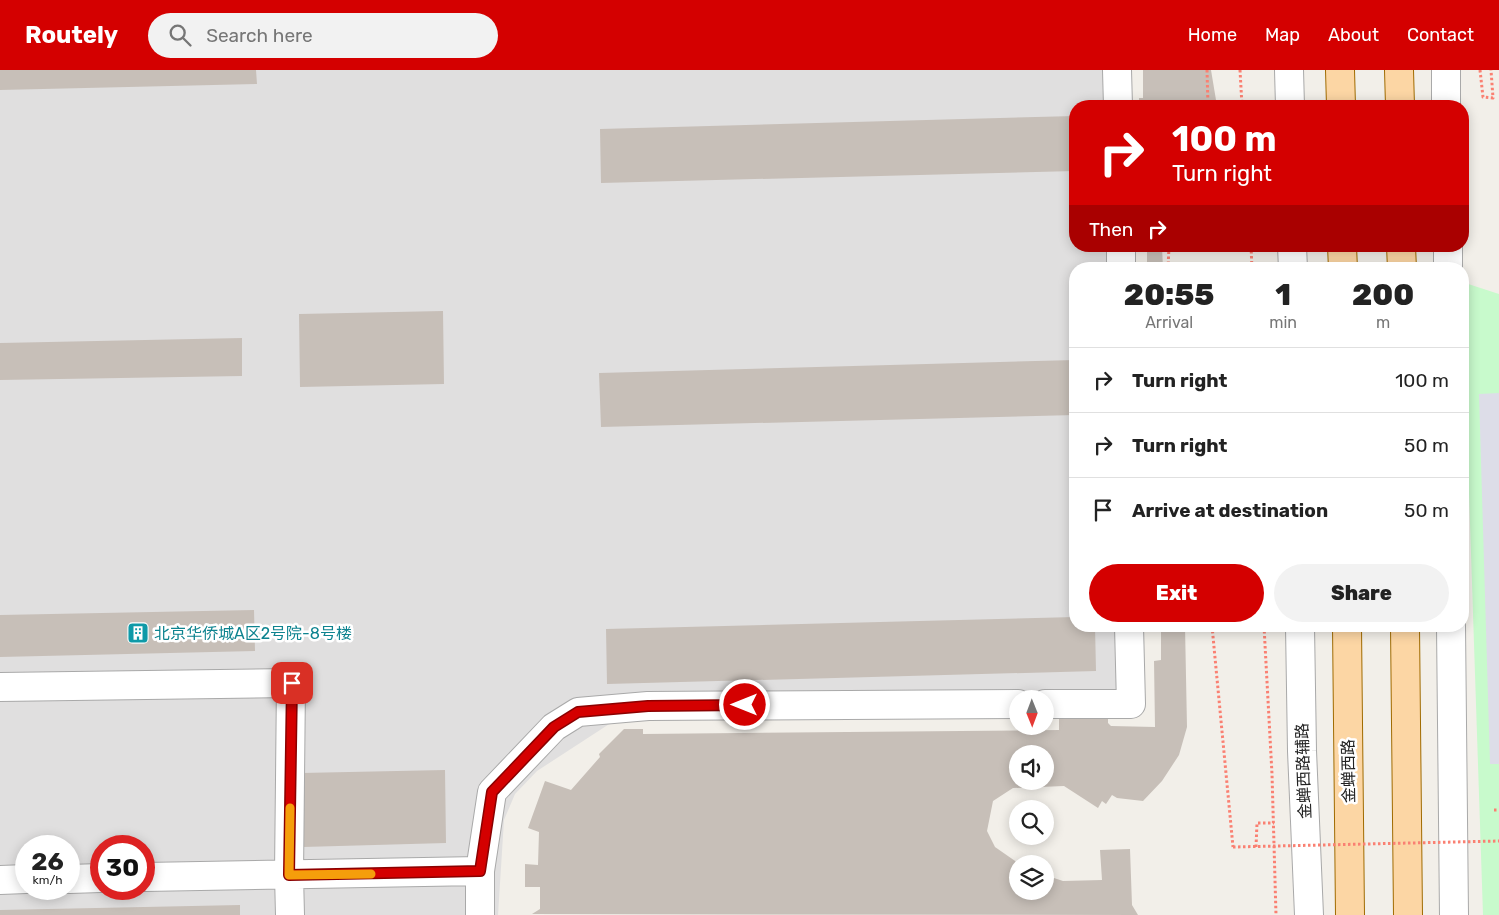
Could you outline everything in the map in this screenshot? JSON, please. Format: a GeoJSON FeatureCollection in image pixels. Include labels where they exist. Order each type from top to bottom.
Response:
{"type":"FeatureCollection","features":[{"type":"Feature","properties":{"kind":"main road"},"geometry":{"type":"LineString","coordinates":[[1340,70],[1341,100]]}},
{"type":"Feature","properties":{"kind":"main road"},"geometry":{"type":"LineString","coordinates":[[1400,70],[1400,100]]}},
{"type":"Feature","properties":{"kind":"main road","name":"金蝉西路"},"geometry":{"type":"LineString","coordinates":[[1347,632],[1350,915]]}},
{"type":"Feature","properties":{"kind":"main road"},"geometry":{"type":"LineString","coordinates":[[1405,632],[1408,915]]}},
{"type":"Feature","properties":{"kind":"street"},"geometry":{"type":"LineString","coordinates":[[1117,70],[1118,100]]}},
{"type":"Feature","properties":{"kind":"street"},"geometry":{"type":"LineString","coordinates":[[1290,70],[1290,100]]}},
{"type":"Feature","properties":{"kind":"street"},"geometry":{"type":"LineString","coordinates":[[1446,70],[1446,100]]}},
{"type":"Feature","properties":{"kind":"street"},"geometry":{"type":"LineString","coordinates":[[1054,704],[1131,704],[1129,632]]}},
{"type":"Feature","properties":{"kind":"street","name":"金蝉西路辅路"},"geometry":{"type":"LineString","coordinates":[[1300,632],[1302,751],[1309,915]]}},
{"type":"Feature","properties":{"kind":"street"},"geometry":{"type":"LineString","coordinates":[[1452,632],[1454,915]]}},
{"type":"Feature","properties":{"kind":"street"},"geometry":{"type":"LineString","coordinates":[[0,687],[292,683],[290,915]]}},
{"type":"Feature","properties":{"kind":"street"},"geometry":{"type":"LineString","coordinates":[[480,915],[480,871],[492,792],[554,727],[578,712],[648,706],[1009,704]]}},
{"type":"Feature","properties":{"kind":"street"},"geometry":{"type":"LineString","coordinates":[[155,877],[480,871]]}},
{"type":"Feature","properties":{"kind":"street"},"geometry":{"type":"LineString","coordinates":[[0,880],[15,879]]}},
{"type":"Feature","properties":{"kind":"path"},"geometry":{"type":"LineString","coordinates":[[1207,70],[1208,100]]}},
{"type":"Feature","properties":{"kind":"path"},"geometry":{"type":"LineString","coordinates":[[1240,70],[1242,100]]}},
{"type":"Feature","properties":{"kind":"path"},"geometry":{"type":"LineString","coordinates":[[1480,70],[1482,97],[1493,98],[1491,70]]}},
{"type":"Feature","properties":{"kind":"path"},"geometry":{"type":"LineString","coordinates":[[1213,632],[1233,847],[1499,840]]}},
{"type":"Feature","properties":{"kind":"path"},"geometry":{"type":"LineString","coordinates":[[1264,632],[1274,823],[1276,915]]}},
{"type":"Feature","properties":{"kind":"path"},"geometry":{"type":"LineString","coordinates":[[1494,810],[1499,810]]}},
{"type":"Feature","properties":{"kind":"path"},"geometry":{"type":"LineString","coordinates":[[1256,847],[1257,824],[1274,823]]}},
{"type":"Feature","properties":{"kind":"shaded area"},"geometry":{"type":"Polygon","coordinates":[[[0,70],[1132,70],[1132,100],[1069,100],[1069,252],[1134,252],[1134,262],[1069,262],[1069,632],[1138,632],[1139,709],[1054,700],[1054,690],[1009,690],[1009,699],[620,717],[537,771],[515,794],[504,820],[498,915],[0,915],[0,70]]]}},
{"type":"Feature","properties":{"kind":"shaded area"},"geometry":{"type":"Polygon","coordinates":[[[1499,393],[1499,764],[1490,764],[1479,394],[1499,393]]]}},
{"type":"Feature","properties":{"kind":"green space"},"geometry":{"type":"Polygon","coordinates":[[[1469,284],[1499,294],[1499,915],[1483,915],[1469,493],[1469,284]]]}},
{"type":"Feature","properties":{"kind":"building"},"geometry":{"type":"Polygon","coordinates":[[[0,70],[256,70],[257,84],[0,90],[0,70]]]}},
{"type":"Feature","properties":{"kind":"building"},"geometry":{"type":"Polygon","coordinates":[[[1143,70],[1211,70],[1216,100],[1139,100],[1139,98],[1143,98],[1143,70]]]}},
{"type":"Feature","properties":{"kind":"building"},"geometry":{"type":"Polygon","coordinates":[[[1069,116],[1069,171],[601,183],[600,129],[1069,116]]]}},
{"type":"Feature","properties":{"kind":"building"},"geometry":{"type":"Polygon","coordinates":[[[1147,252],[1162,252],[1163,262],[1147,262],[1147,252]]]}},
{"type":"Feature","properties":{"kind":"building"},"geometry":{"type":"Polygon","coordinates":[[[443,311],[444,384],[300,387],[299,314],[443,311]]]}},
{"type":"Feature","properties":{"kind":"building"},"geometry":{"type":"Polygon","coordinates":[[[242,338],[242,376],[0,380],[0,343],[242,338]]]}},
{"type":"Feature","properties":{"kind":"building"},"geometry":{"type":"Polygon","coordinates":[[[1069,360],[1069,415],[601,427],[599,373],[1069,360]]]}},
{"type":"Feature","properties":{"kind":"building","name":"北京华侨城A区2号院-8号楼"},"geometry":{"type":"Polygon","coordinates":[[[254,610],[255,651],[0,657],[0,615],[254,610]]]}},
{"type":"Feature","properties":{"kind":"building"},"geometry":{"type":"Polygon","coordinates":[[[1069,617],[1069,632],[1095,632],[1096,671],[607,684],[606,629],[1069,617]]]}},
{"type":"Feature","properties":{"kind":"building"},"geometry":{"type":"Polygon","coordinates":[[[1161,632],[1185,632],[1187,727],[1179,755],[1162,781],[1143,801],[1117,798],[1112,795],[1106,804],[1102,801],[1098,808],[1064,786],[1054,786],[1054,745],[1009,745],[1010,790],[993,801],[987,831],[995,847],[1009,857],[1009,900],[1054,900],[1054,878],[1063,881],[1102,880],[1100,850],[1130,849],[1132,905],[1138,915],[532,914],[540,909],[540,887],[525,887],[525,864],[538,865],[539,832],[528,828],[545,781],[571,790],[600,757],[599,754],[624,729],[643,729],[643,734],[1009,730],[1009,735],[1054,735],[1054,730],[1059,730],[1059,717],[1108,715],[1108,723],[1111,726],[1155,727],[1154,661],[1161,660],[1161,632]]]}},
{"type":"Feature","properties":{"kind":"building"},"geometry":{"type":"Polygon","coordinates":[[[445,770],[446,843],[303,847],[301,773],[445,770]]]}},
{"type":"Feature","properties":{"kind":"building"},"geometry":{"type":"Polygon","coordinates":[[[240,905],[240,915],[0,915],[0,910],[240,905]]]}},
{"type":"Feature","properties":{"kind":"slow traffic"},"geometry":{"type":"LineString","coordinates":[[290,808],[289,875],[371,874]]}},
{"type":"Feature","properties":{"kind":"place","name":"北京华侨城A区2号院-8号楼"},"geometry":{"type":"Point","coordinates":[138,633]}},
{"type":"Feature","properties":{"kind":"route"},"geometry":{"type":"LineString","coordinates":[[292,683],[289,875],[480,871],[492,792],[554,727],[578,712],[648,706],[745,705]]}}]}
